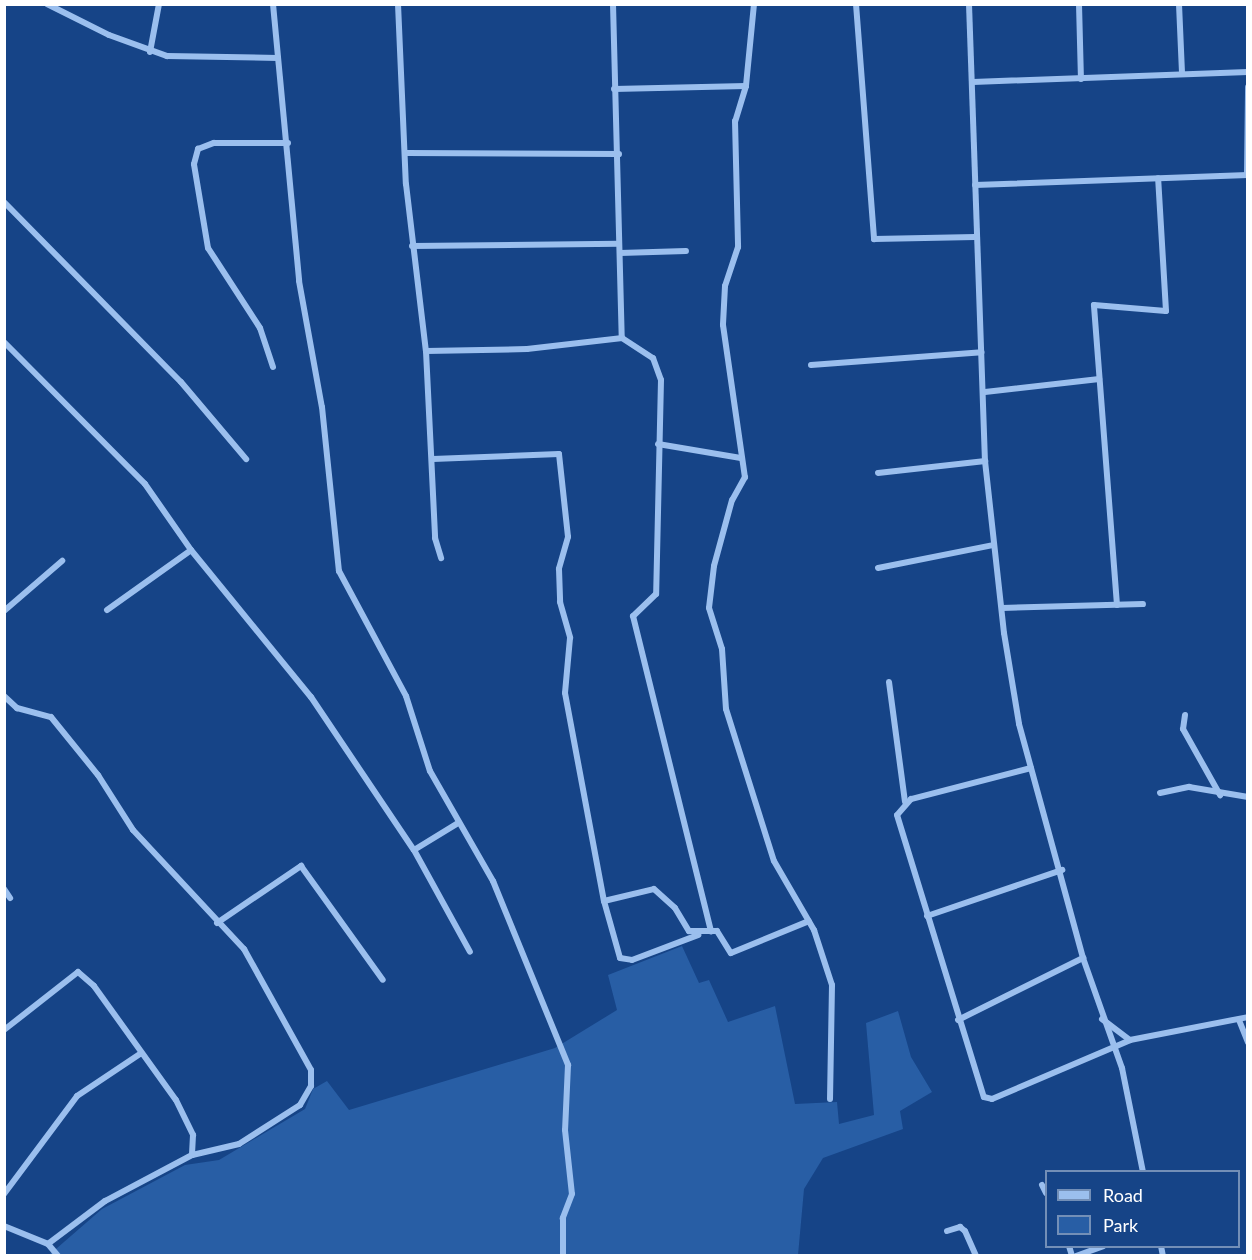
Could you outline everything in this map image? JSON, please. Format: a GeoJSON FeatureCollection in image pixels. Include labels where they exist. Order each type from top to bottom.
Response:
{"type":"FeatureCollection","features":[{"type":"Feature","properties":{"kind":"street"},"geometry":{"type":"LineString","coordinates":[[47,4],[150,52],[191,57],[278,58]]}},
{"type":"Feature","properties":{"kind":"street"},"geometry":{"type":"LineString","coordinates":[[150,52],[159,4]]}},
{"type":"Feature","properties":{"kind":"street"},"geometry":{"type":"LineString","coordinates":[[273,4],[288,143],[299,281],[322,406],[339,571],[355,608],[406,696],[430,771],[493,881],[568,1065],[565,1130],[572,1194],[562,1218],[563,1256]]}},
{"type":"Feature","properties":{"kind":"street"},"geometry":{"type":"LineString","coordinates":[[398,4],[412,246],[426,351],[433,459],[435,538],[441,558]]}},
{"type":"Feature","properties":{"kind":"street"},"geometry":{"type":"LineString","coordinates":[[613,4],[614,90],[619,154],[622,338]]}},
{"type":"Feature","properties":{"kind":"street"},"geometry":{"type":"LineString","coordinates":[[754,4],[746,86],[735,121],[738,247],[725,286],[723,326],[745,477],[732,500],[714,566],[709,608],[722,649],[726,709],[774,861],[809,921],[832,985],[830,1099]]}},
{"type":"Feature","properties":{"kind":"street"},"geometry":{"type":"LineString","coordinates":[[856,4],[874,239],[975,237]]}},
{"type":"Feature","properties":{"kind":"street"},"geometry":{"type":"LineString","coordinates":[[969,4],[973,82],[975,237],[986,461],[993,545],[1019,724],[1062,870],[1083,958],[1102,1019],[1114,1048],[1143,1170]]}},
{"type":"Feature","properties":{"kind":"street"},"geometry":{"type":"LineString","coordinates":[[1079,4],[1081,79]]}},
{"type":"Feature","properties":{"kind":"street"},"geometry":{"type":"LineString","coordinates":[[1179,4],[1182,73]]}},
{"type":"Feature","properties":{"kind":"street"},"geometry":{"type":"LineString","coordinates":[[973,82],[1248,72]]}},
{"type":"Feature","properties":{"kind":"street"},"geometry":{"type":"LineString","coordinates":[[614,90],[746,86]]}},
{"type":"Feature","properties":{"kind":"street"},"geometry":{"type":"LineString","coordinates":[[975,185],[1247,175],[1248,87]]}},
{"type":"Feature","properties":{"kind":"street"},"geometry":{"type":"LineString","coordinates":[[273,367],[261,328],[208,248],[194,164],[198,149],[214,143],[288,143]]}},
{"type":"Feature","properties":{"kind":"street"},"geometry":{"type":"LineString","coordinates":[[407,153],[619,154]]}},
{"type":"Feature","properties":{"kind":"street"},"geometry":{"type":"LineString","coordinates":[[1117,605],[1094,305],[1166,311],[1158,178]]}},
{"type":"Feature","properties":{"kind":"street"},"geometry":{"type":"LineString","coordinates":[[4,202],[181,382],[246,459]]}},
{"type":"Feature","properties":{"kind":"street"},"geometry":{"type":"LineString","coordinates":[[4,214],[11,208]]}},
{"type":"Feature","properties":{"kind":"street"},"geometry":{"type":"LineString","coordinates":[[412,246],[620,244]]}},
{"type":"Feature","properties":{"kind":"street"},"geometry":{"type":"LineString","coordinates":[[620,253],[686,251]]}},
{"type":"Feature","properties":{"kind":"street"},"geometry":{"type":"LineString","coordinates":[[426,351],[527,349],[622,338],[653,358],[662,380],[658,444],[656,594],[633,616],[711,930]]}},
{"type":"Feature","properties":{"kind":"street"},"geometry":{"type":"LineString","coordinates":[[4,342],[145,484],[191,550],[311,697],[414,850],[470,952]]}},
{"type":"Feature","properties":{"kind":"street"},"geometry":{"type":"LineString","coordinates":[[810,365],[982,352]]}},
{"type":"Feature","properties":{"kind":"street"},"geometry":{"type":"LineString","coordinates":[[984,392],[1099,380]]}},
{"type":"Feature","properties":{"kind":"street"},"geometry":{"type":"LineString","coordinates":[[658,444],[741,458]]}},
{"type":"Feature","properties":{"kind":"street"},"geometry":{"type":"LineString","coordinates":[[433,459],[559,454],[568,537],[559,569],[560,602],[570,638],[565,693],[604,902],[620,958],[632,960],[711,930],[717,931],[731,953],[809,921]]}},
{"type":"Feature","properties":{"kind":"street"},"geometry":{"type":"LineString","coordinates":[[878,473],[986,461]]}},
{"type":"Feature","properties":{"kind":"street"},"geometry":{"type":"LineString","coordinates":[[878,568],[993,545]]}},
{"type":"Feature","properties":{"kind":"street"},"geometry":{"type":"LineString","coordinates":[[107,610],[191,550]]}},
{"type":"Feature","properties":{"kind":"street"},"geometry":{"type":"LineString","coordinates":[[4,611],[62,561]]}},
{"type":"Feature","properties":{"kind":"street"},"geometry":{"type":"LineString","coordinates":[[1002,608],[1143,604]]}},
{"type":"Feature","properties":{"kind":"street"},"geometry":{"type":"LineString","coordinates":[[889,682],[905,802],[897,815],[977,1086],[984,1097],[992,1100],[1130,1040],[1248,1017]]}},
{"type":"Feature","properties":{"kind":"street"},"geometry":{"type":"LineString","coordinates":[[4,696],[16,708],[51,717],[98,775],[134,830],[217,923],[244,949],[270,992],[311,1071],[311,1086],[300,1105],[239,1144],[192,1155],[105,1201],[48,1244]]}},
{"type":"Feature","properties":{"kind":"street"},"geometry":{"type":"LineString","coordinates":[[1185,715],[1183,729],[1220,795]]}},
{"type":"Feature","properties":{"kind":"street"},"geometry":{"type":"LineString","coordinates":[[905,802],[1031,768]]}},
{"type":"Feature","properties":{"kind":"street"},"geometry":{"type":"LineString","coordinates":[[1160,793],[1189,788],[1220,795],[1248,797]]}},
{"type":"Feature","properties":{"kind":"street"},"geometry":{"type":"LineString","coordinates":[[414,850],[458,823]]}},
{"type":"Feature","properties":{"kind":"street"},"geometry":{"type":"LineString","coordinates":[[217,923],[302,866],[383,980]]}},
{"type":"Feature","properties":{"kind":"street"},"geometry":{"type":"LineString","coordinates":[[927,916],[1062,870]]}},
{"type":"Feature","properties":{"kind":"street"},"geometry":{"type":"LineString","coordinates":[[4,889],[10,898]]}},
{"type":"Feature","properties":{"kind":"street"},"geometry":{"type":"LineString","coordinates":[[604,902],[654,890],[675,908],[689,931],[698,935]]}},
{"type":"Feature","properties":{"kind":"street"},"geometry":{"type":"LineString","coordinates":[[958,1020],[1083,958]]}},
{"type":"Feature","properties":{"kind":"street"},"geometry":{"type":"LineString","coordinates":[[4,1030],[78,972],[94,986],[140,1054],[176,1100],[192,1135],[192,1155]]}},
{"type":"Feature","properties":{"kind":"street"},"geometry":{"type":"LineString","coordinates":[[1102,1019],[1130,1040]]}},
{"type":"Feature","properties":{"kind":"street"},"geometry":{"type":"LineString","coordinates":[[1239,1020],[1248,1042]]}},
{"type":"Feature","properties":{"kind":"street"},"geometry":{"type":"LineString","coordinates":[[4,1194],[77,1096],[140,1054]]}},
{"type":"Feature","properties":{"kind":"street"},"geometry":{"type":"LineString","coordinates":[[1042,1185],[1045,1190]]}},
{"type":"Feature","properties":{"kind":"street"},"geometry":{"type":"LineString","coordinates":[[4,1226],[48,1244],[58,1256]]}},
{"type":"Feature","properties":{"kind":"street"},"geometry":{"type":"LineString","coordinates":[[947,1231],[960,1227],[965,1231],[976,1256]]}},
{"type":"Feature","properties":{"kind":"street"},"geometry":{"type":"LineString","coordinates":[[1074,1256],[1097,1248]]}},
{"type":"Feature","properties":{"kind":"green space"},"geometry":{"type":"Polygon","coordinates":[[[682,946],[699,983],[709,980],[728,1022],[775,1006],[795,1104],[837,1102],[839,1124],[874,1115],[866,1023],[898,1011],[911,1057],[932,1092],[900,1111],[903,1129],[823,1158],[804,1189],[798,1255],[49,1255],[102,1209],[185,1165],[219,1160],[305,1109],[313,1089],[327,1081],[349,1110],[555,1048],[617,1010],[608,975],[682,946]]]}}]}
